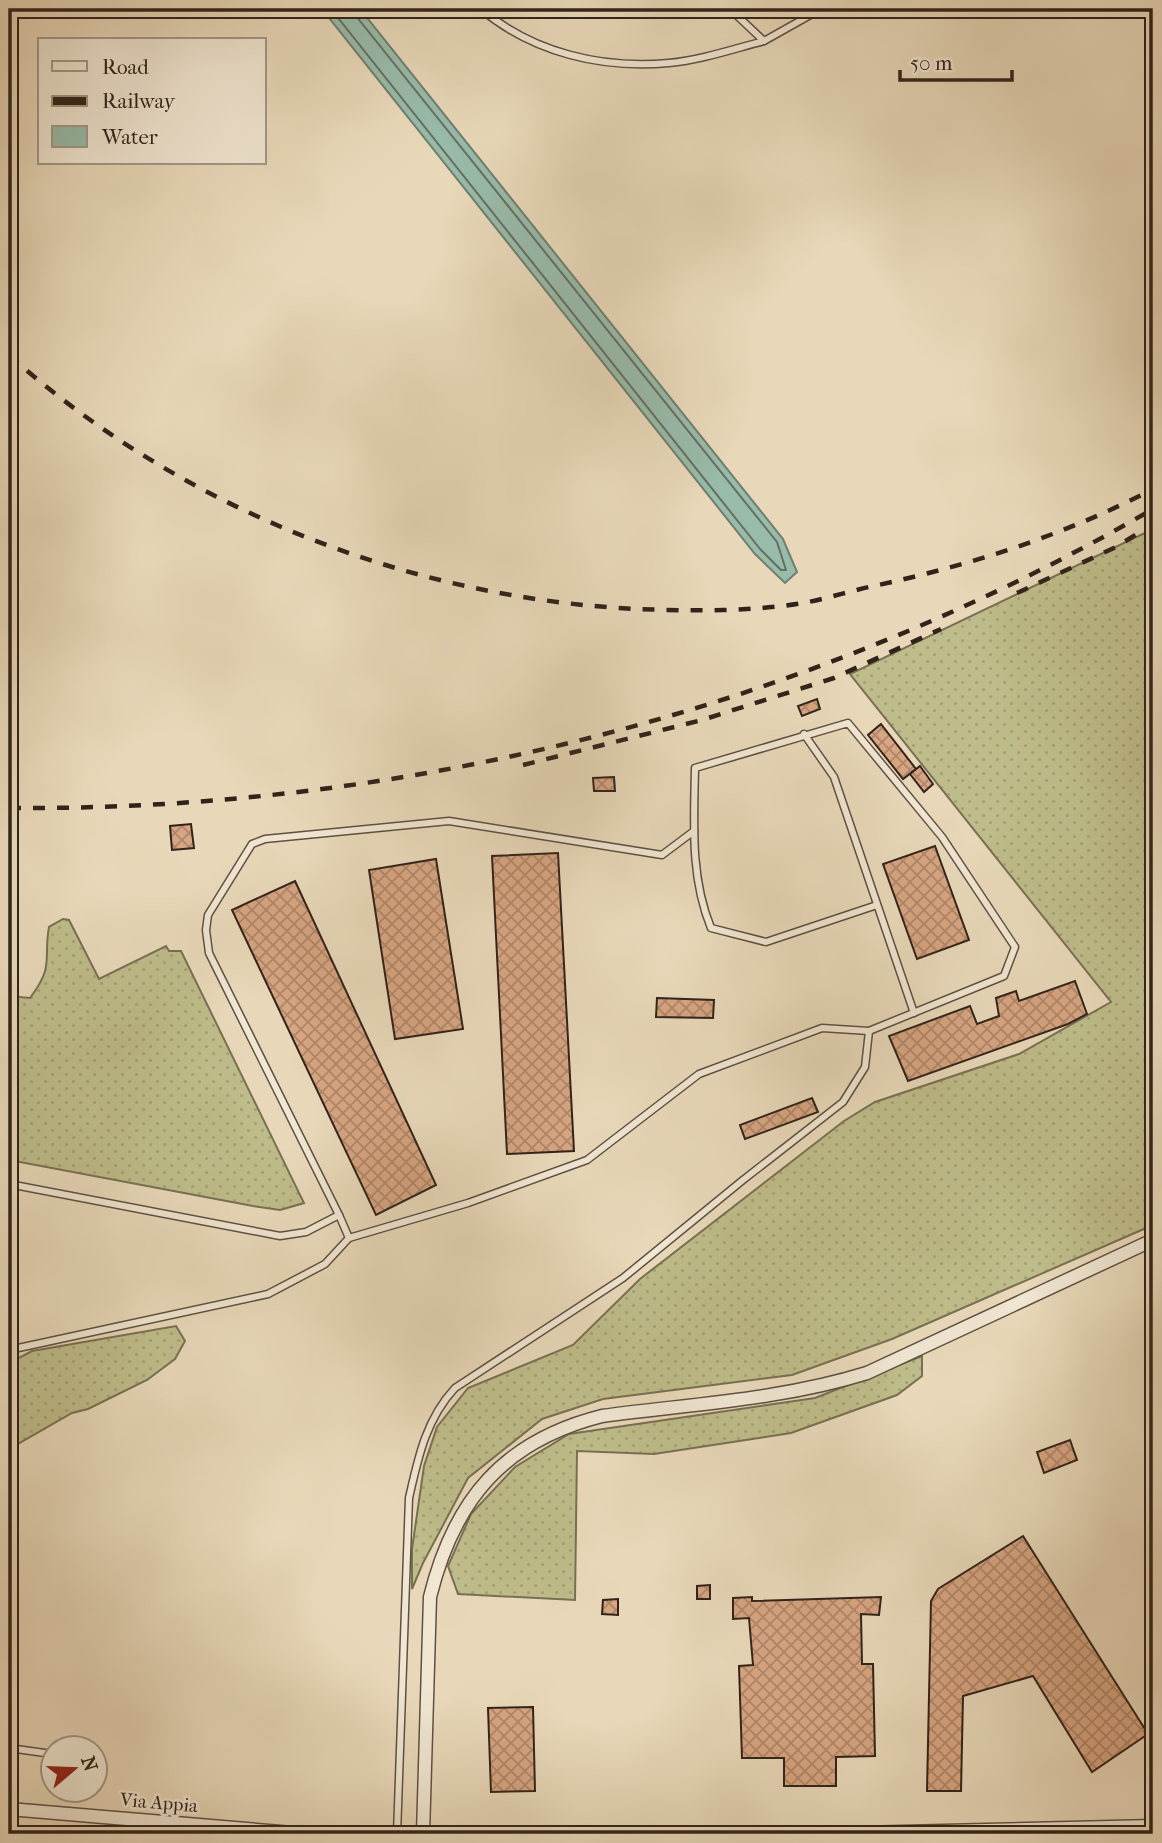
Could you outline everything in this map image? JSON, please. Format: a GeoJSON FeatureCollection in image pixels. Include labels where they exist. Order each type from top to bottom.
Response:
{"type":"FeatureCollection","features":[{"type":"Feature","properties":{"kind":"street"},"geometry":{"type":"LineString","coordinates":[[423,1834],[430,1597],[442,1554],[459,1514],[516,1455],[576,1423],[602,1416],[776,1396],[816,1389],[867,1373],[1153,1240]]}},
{"type":"Feature","properties":{"kind":"street","name":"Via Appia"},"geometry":{"type":"LineString","coordinates":[[9,1809],[305,1834]]}},
{"type":"Feature","properties":{"kind":"street"},"geometry":{"type":"LineString","coordinates":[[817,1834],[1153,1826]]}},
{"type":"Feature","properties":{"kind":"lane"},"geometry":{"type":"LineString","coordinates":[[481,9],[503,27],[556,52],[621,65],[671,63],[764,41],[821,9]]}},
{"type":"Feature","properties":{"kind":"lane"},"geometry":{"type":"LineString","coordinates":[[730,9],[764,41]]}},
{"type":"Feature","properties":{"kind":"lane"},"geometry":{"type":"LineString","coordinates":[[9,1350],[268,1294],[325,1264],[349,1238],[468,1203],[587,1160],[699,1074],[822,1028],[869,1031],[1004,976],[1015,947],[942,837],[848,723],[695,768],[694,831],[699,899],[711,928],[766,942],[877,905]]}},
{"type":"Feature","properties":{"kind":"lane"},"geometry":{"type":"LineString","coordinates":[[804,734],[834,777],[914,1013]]}},
{"type":"Feature","properties":{"kind":"lane"},"geometry":{"type":"LineString","coordinates":[[349,1238],[209,953],[206,930],[208,915],[252,844],[265,839],[336,830],[449,821],[662,855],[694,831]]}},
{"type":"Feature","properties":{"kind":"lane"},"geometry":{"type":"LineString","coordinates":[[397,1834],[409,1498],[419,1452],[442,1403],[455,1388],[623,1278],[844,1102],[865,1066],[869,1031]]}},
{"type":"Feature","properties":{"kind":"lane"},"geometry":{"type":"LineString","coordinates":[[9,1184],[280,1236],[306,1232],[339,1215]]}},
{"type":"Feature","properties":{"kind":"lane"},"geometry":{"type":"LineString","coordinates":[[9,1748],[38,1752]]}},
{"type":"Feature","properties":{"kind":"shaded area"},"geometry":{"type":"Polygon","coordinates":[[[1153,529],[1153,1225],[892,1339],[792,1375],[603,1399],[542,1419],[468,1478],[412,1589],[412,1549],[424,1466],[437,1427],[468,1388],[573,1345],[640,1279],[844,1121],[875,1102],[1019,1054],[1111,1002],[850,674],[1153,529]]]}},
{"type":"Feature","properties":{"kind":"shaded area"},"geometry":{"type":"Polygon","coordinates":[[[63,919],[69,920],[99,979],[166,946],[169,951],[181,951],[304,1203],[280,1210],[9,1160],[9,996],[30,998],[38,987],[47,962],[49,927],[63,919]]]}},
{"type":"Feature","properties":{"kind":"shaded area"},"geometry":{"type":"Polygon","coordinates":[[[176,1326],[185,1341],[175,1359],[147,1380],[88,1409],[72,1413],[9,1449],[9,1363],[32,1351],[176,1326]]]}},
{"type":"Feature","properties":{"kind":"shaded area"},"geometry":{"type":"Polygon","coordinates":[[[922,1356],[922,1376],[897,1395],[791,1433],[654,1454],[577,1451],[575,1600],[458,1594],[448,1566],[471,1514],[515,1467],[569,1434],[815,1398],[922,1356]]]}},
{"type":"Feature","properties":{"kind":"water"},"geometry":{"type":"Polygon","coordinates":[[[322,9],[360,9],[783,539],[797,572],[785,583],[755,554],[322,9]]]}},
{"type":"Feature","properties":{"kind":"building"},"geometry":{"type":"Polygon","coordinates":[[[817,699],[820,709],[802,716],[798,706],[817,699]]]}},
{"type":"Feature","properties":{"kind":"building"},"geometry":{"type":"Polygon","coordinates":[[[881,724],[916,769],[903,779],[868,735],[881,724]]]}},
{"type":"Feature","properties":{"kind":"building"},"geometry":{"type":"Polygon","coordinates":[[[920,766],[933,784],[924,792],[910,774],[920,766]]]}},
{"type":"Feature","properties":{"kind":"building"},"geometry":{"type":"Polygon","coordinates":[[[614,777],[615,791],[594,791],[593,778],[614,777]]]}},
{"type":"Feature","properties":{"kind":"building"},"geometry":{"type":"Polygon","coordinates":[[[191,824],[194,848],[172,850],[170,826],[191,824]]]}},
{"type":"Feature","properties":{"kind":"building"},"geometry":{"type":"Polygon","coordinates":[[[935,846],[969,940],[917,959],[883,864],[935,846]]]}},
{"type":"Feature","properties":{"kind":"building"},"geometry":{"type":"Polygon","coordinates":[[[558,853],[574,1151],[507,1154],[492,856],[558,853]]]}},
{"type":"Feature","properties":{"kind":"building"},"geometry":{"type":"Polygon","coordinates":[[[436,859],[463,1029],[395,1039],[369,870],[436,859]]]}},
{"type":"Feature","properties":{"kind":"building"},"geometry":{"type":"Polygon","coordinates":[[[295,881],[436,1185],[376,1215],[232,910],[295,881]]]}},
{"type":"Feature","properties":{"kind":"building"},"geometry":{"type":"Polygon","coordinates":[[[1075,981],[1087,1014],[1068,1024],[908,1081],[889,1036],[970,1006],[977,1024],[999,1016],[996,998],[1016,991],[1019,1001],[1075,981]]]}},
{"type":"Feature","properties":{"kind":"building"},"geometry":{"type":"Polygon","coordinates":[[[657,998],[714,1000],[713,1018],[656,1017],[657,998]]]}},
{"type":"Feature","properties":{"kind":"building"},"geometry":{"type":"Polygon","coordinates":[[[812,1098],[818,1112],[745,1139],[740,1125],[812,1098]]]}},
{"type":"Feature","properties":{"kind":"building"},"geometry":{"type":"Polygon","coordinates":[[[1070,1440],[1077,1460],[1044,1473],[1037,1452],[1070,1440]]]}},
{"type":"Feature","properties":{"kind":"building"},"geometry":{"type":"Polygon","coordinates":[[[1023,1536],[1148,1734],[1092,1772],[1033,1676],[963,1696],[961,1791],[927,1791],[931,1601],[938,1589],[1023,1536]]]}},
{"type":"Feature","properties":{"kind":"building"},"geometry":{"type":"Polygon","coordinates":[[[710,1585],[710,1599],[697,1599],[697,1586],[710,1585]]]}},
{"type":"Feature","properties":{"kind":"building"},"geometry":{"type":"Polygon","coordinates":[[[752,1597],[752,1601],[881,1597],[879,1615],[861,1614],[862,1664],[873,1664],[875,1756],[836,1757],[836,1786],[784,1786],[784,1758],[742,1758],[739,1666],[753,1665],[749,1618],[733,1619],[733,1598],[752,1597]]]}},
{"type":"Feature","properties":{"kind":"building"},"geometry":{"type":"Polygon","coordinates":[[[618,1599],[618,1615],[602,1614],[603,1600],[618,1599]]]}},
{"type":"Feature","properties":{"kind":"building"},"geometry":{"type":"Polygon","coordinates":[[[533,1707],[535,1791],[491,1792],[488,1708],[533,1707]]]}},
{"type":"Feature","properties":{"kind":"railway"},"geometry":{"type":"LineString","coordinates":[[9,355],[76,409],[147,458],[222,500],[301,535],[383,564],[466,586],[551,601],[637,609],[699,610],[762,608],[803,603],[942,569],[1014,548],[1085,521],[1153,489]]}},
{"type":"Feature","properties":{"kind":"railway"},"geometry":{"type":"LineString","coordinates":[[9,808],[159,804],[308,791],[455,768],[601,735],[744,693],[884,641],[1021,580],[1153,509]]}},
{"type":"Feature","properties":{"kind":"railway"},"geometry":{"type":"LineString","coordinates":[[1017,593],[1116,547],[1153,524]]}},
{"type":"Feature","properties":{"kind":"railway"},"geometry":{"type":"LineString","coordinates":[[523,765],[702,720],[834,678],[941,629]]}}]}
